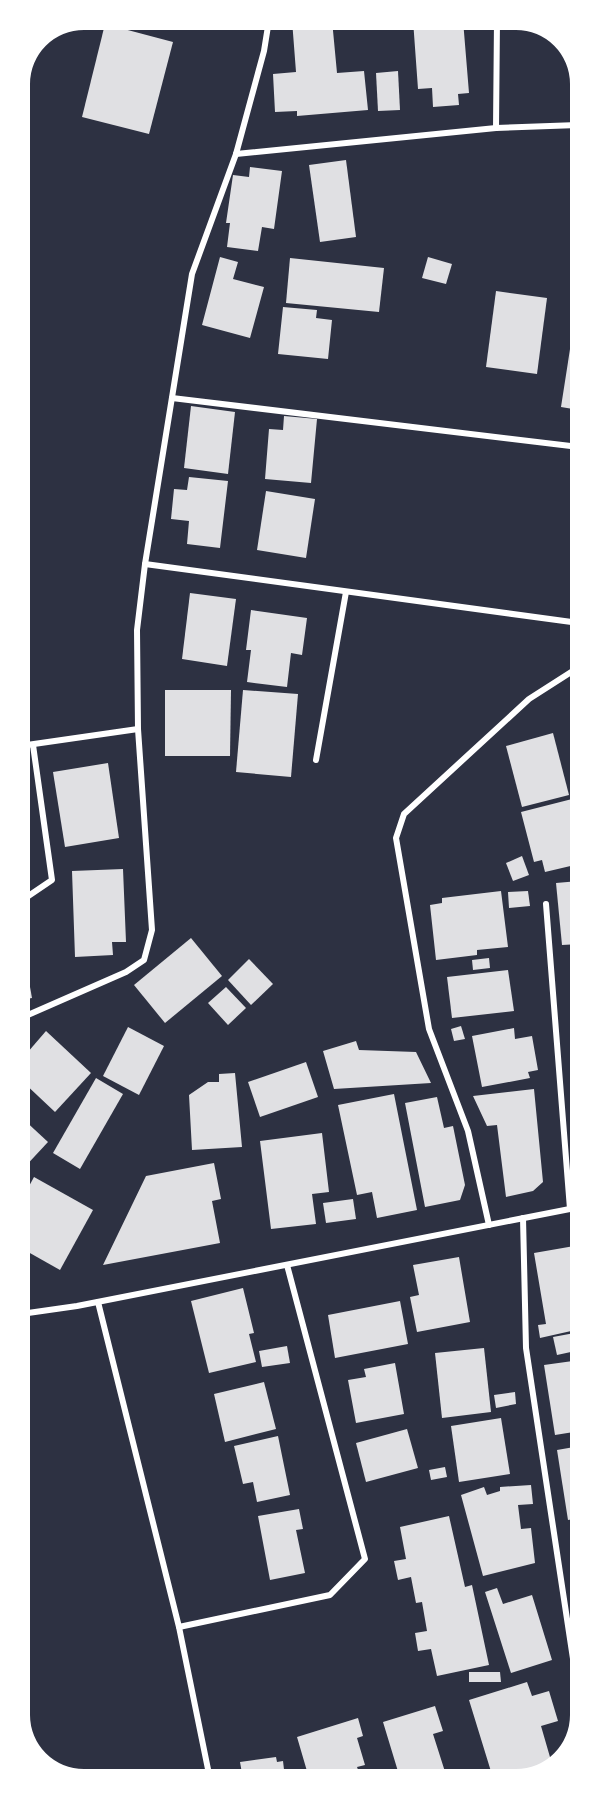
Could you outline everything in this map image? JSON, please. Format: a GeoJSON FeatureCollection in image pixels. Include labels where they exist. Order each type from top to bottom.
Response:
{"type":"FeatureCollection","features":[{"type":"Feature","properties":{"kind":"street"},"geometry":{"type":"LineString","coordinates":[[30,1014],[126,972],[144,960],[152,930],[138,729],[137,630],[145,564],[192,274],[237,154],[267,30]]}},
{"type":"Feature","properties":{"kind":"street"},"geometry":{"type":"LineString","coordinates":[[496,128],[497,30]]}},
{"type":"Feature","properties":{"kind":"street"},"geometry":{"type":"LineString","coordinates":[[237,154],[496,128],[570,125]]}},
{"type":"Feature","properties":{"kind":"street"},"geometry":{"type":"LineString","coordinates":[[172,398],[570,446]]}},
{"type":"Feature","properties":{"kind":"street"},"geometry":{"type":"LineString","coordinates":[[145,564],[570,622]]}},
{"type":"Feature","properties":{"kind":"street"},"geometry":{"type":"LineString","coordinates":[[316,760],[346,592]]}},
{"type":"Feature","properties":{"kind":"street"},"geometry":{"type":"LineString","coordinates":[[489,1225],[468,1131],[429,1029],[396,838],[404,814],[412,806],[529,699],[570,673]]}},
{"type":"Feature","properties":{"kind":"street"},"geometry":{"type":"LineString","coordinates":[[30,745],[138,729]]}},
{"type":"Feature","properties":{"kind":"street"},"geometry":{"type":"LineString","coordinates":[[30,895],[52,880],[33,745]]}},
{"type":"Feature","properties":{"kind":"street"},"geometry":{"type":"LineString","coordinates":[[30,1313],[98,1302],[570,1209],[546,904]]}},
{"type":"Feature","properties":{"kind":"street"},"geometry":{"type":"LineString","coordinates":[[523,1218],[526,1348],[570,1640]]}},
{"type":"Feature","properties":{"kind":"street"},"geometry":{"type":"LineString","coordinates":[[179,1627],[330,1594],[365,1559],[287,1265]]}},
{"type":"Feature","properties":{"kind":"street"},"geometry":{"type":"LineString","coordinates":[[98,1302],[179,1627],[208,1769]]}},
{"type":"Feature","properties":{"kind":"building"},"geometry":{"type":"Polygon","coordinates":[[[104,30],[128,30],[173,42],[149,134],[82,117],[104,30]]]}},
{"type":"Feature","properties":{"kind":"building"},"geometry":{"type":"Polygon","coordinates":[[[293,30],[333,30],[337,73],[364,71],[368,110],[297,116],[297,111],[275,112],[273,74],[296,72],[293,30]]]}},
{"type":"Feature","properties":{"kind":"building"},"geometry":{"type":"Polygon","coordinates":[[[414,30],[464,30],[469,93],[458,94],[459,105],[433,107],[432,88],[418,89],[414,30]]]}},
{"type":"Feature","properties":{"kind":"building"},"geometry":{"type":"Polygon","coordinates":[[[398,71],[400,110],[378,111],[376,73],[398,71]]]}},
{"type":"Feature","properties":{"kind":"building"},"geometry":{"type":"Polygon","coordinates":[[[346,160],[356,237],[320,242],[309,165],[346,160]]]}},
{"type":"Feature","properties":{"kind":"building"},"geometry":{"type":"Polygon","coordinates":[[[250,167],[282,171],[274,229],[262,227],[258,251],[227,247],[230,223],[226,223],[233,175],[249,177],[250,167]]]}},
{"type":"Feature","properties":{"kind":"building"},"geometry":{"type":"Polygon","coordinates":[[[220,257],[238,262],[233,279],[264,287],[250,338],[202,325],[220,257]]]}},
{"type":"Feature","properties":{"kind":"building"},"geometry":{"type":"Polygon","coordinates":[[[428,257],[452,264],[446,284],[422,278],[428,257]]]}},
{"type":"Feature","properties":{"kind":"building"},"geometry":{"type":"Polygon","coordinates":[[[290,258],[384,268],[379,312],[286,303],[290,258]]]}},
{"type":"Feature","properties":{"kind":"building"},"geometry":{"type":"Polygon","coordinates":[[[496,291],[547,298],[537,374],[486,367],[496,291]]]}},
{"type":"Feature","properties":{"kind":"building"},"geometry":{"type":"Polygon","coordinates":[[[283,307],[317,310],[316,318],[332,320],[328,359],[278,354],[283,307]]]}},
{"type":"Feature","properties":{"kind":"building"},"geometry":{"type":"Polygon","coordinates":[[[570,349],[570,408],[561,407],[570,349]]]}},
{"type":"Feature","properties":{"kind":"building"},"geometry":{"type":"Polygon","coordinates":[[[191,406],[235,412],[228,474],[184,468],[191,406]]]}},
{"type":"Feature","properties":{"kind":"building"},"geometry":{"type":"Polygon","coordinates":[[[284,416],[317,419],[311,483],[265,479],[269,429],[283,430],[284,416]]]}},
{"type":"Feature","properties":{"kind":"building"},"geometry":{"type":"Polygon","coordinates":[[[189,477],[228,481],[220,548],[187,544],[189,521],[171,519],[174,489],[187,490],[189,477]]]}},
{"type":"Feature","properties":{"kind":"building"},"geometry":{"type":"Polygon","coordinates":[[[266,491],[315,499],[306,558],[257,550],[266,491]]]}},
{"type":"Feature","properties":{"kind":"building"},"geometry":{"type":"Polygon","coordinates":[[[190,593],[236,599],[227,666],[182,659],[190,593]]]}},
{"type":"Feature","properties":{"kind":"building"},"geometry":{"type":"Polygon","coordinates":[[[251,610],[307,618],[302,655],[291,653],[287,687],[247,682],[251,650],[246,650],[251,610]]]}},
{"type":"Feature","properties":{"kind":"building"},"geometry":{"type":"Polygon","coordinates":[[[165,690],[231,690],[230,756],[165,756],[165,690]]]}},
{"type":"Feature","properties":{"kind":"building"},"geometry":{"type":"Polygon","coordinates":[[[243,690],[298,694],[291,777],[236,772],[243,690]]]}},
{"type":"Feature","properties":{"kind":"building"},"geometry":{"type":"Polygon","coordinates":[[[553,733],[569,795],[522,807],[506,746],[553,733]]]}},
{"type":"Feature","properties":{"kind":"building"},"geometry":{"type":"Polygon","coordinates":[[[108,763],[119,838],[65,847],[53,772],[108,763]]]}},
{"type":"Feature","properties":{"kind":"building"},"geometry":{"type":"Polygon","coordinates":[[[570,800],[570,866],[545,872],[542,860],[534,862],[521,812],[570,800]]]}},
{"type":"Feature","properties":{"kind":"building"},"geometry":{"type":"Polygon","coordinates":[[[522,856],[529,875],[513,881],[506,863],[522,856]]]}},
{"type":"Feature","properties":{"kind":"building"},"geometry":{"type":"Polygon","coordinates":[[[123,869],[126,942],[112,942],[113,955],[75,957],[72,871],[123,869]]]}},
{"type":"Feature","properties":{"kind":"building"},"geometry":{"type":"Polygon","coordinates":[[[570,882],[570,945],[562,945],[556,883],[570,882]]]}},
{"type":"Feature","properties":{"kind":"building"},"geometry":{"type":"Polygon","coordinates":[[[501,891],[508,947],[477,950],[477,955],[436,960],[430,905],[442,903],[442,898],[501,891]]]}},
{"type":"Feature","properties":{"kind":"building"},"geometry":{"type":"Polygon","coordinates":[[[528,891],[530,906],[509,908],[508,892],[528,891]]]}},
{"type":"Feature","properties":{"kind":"building"},"geometry":{"type":"Polygon","coordinates":[[[191,938],[222,976],[165,1023],[134,985],[191,938]]]}},
{"type":"Feature","properties":{"kind":"building"},"geometry":{"type":"Polygon","coordinates":[[[489,958],[490,968],[473,970],[472,960],[489,958]]]}},
{"type":"Feature","properties":{"kind":"building"},"geometry":{"type":"Polygon","coordinates":[[[249,959],[273,984],[251,1005],[228,980],[249,959]]]}},
{"type":"Feature","properties":{"kind":"building"},"geometry":{"type":"Polygon","coordinates":[[[508,970],[514,1011],[452,1018],[447,977],[508,970]]]}},
{"type":"Feature","properties":{"kind":"building"},"geometry":{"type":"Polygon","coordinates":[[[226,987],[246,1008],[228,1025],[208,1003],[226,987]]]}},
{"type":"Feature","properties":{"kind":"building"},"geometry":{"type":"Polygon","coordinates":[[[461,1026],[465,1039],[454,1041],[451,1029],[461,1026]]]}},
{"type":"Feature","properties":{"kind":"building"},"geometry":{"type":"Polygon","coordinates":[[[128,1027],[164,1046],[139,1095],[103,1076],[128,1027]]]}},
{"type":"Feature","properties":{"kind":"building"},"geometry":{"type":"Polygon","coordinates":[[[514,1028],[515,1039],[532,1036],[538,1070],[528,1072],[530,1078],[482,1087],[472,1036],[514,1028]]]}},
{"type":"Feature","properties":{"kind":"building"},"geometry":{"type":"Polygon","coordinates":[[[46,1031],[91,1073],[55,1112],[30,1088],[30,1050],[46,1031]]]}},
{"type":"Feature","properties":{"kind":"building"},"geometry":{"type":"Polygon","coordinates":[[[356,1041],[359,1050],[416,1052],[431,1083],[334,1089],[323,1051],[356,1041]]]}},
{"type":"Feature","properties":{"kind":"building"},"geometry":{"type":"Polygon","coordinates":[[[306,1062],[318,1097],[260,1117],[248,1082],[306,1062]]]}},
{"type":"Feature","properties":{"kind":"building"},"geometry":{"type":"Polygon","coordinates":[[[235,1073],[242,1147],[192,1150],[189,1095],[208,1082],[219,1082],[219,1074],[235,1073]]]}},
{"type":"Feature","properties":{"kind":"building"},"geometry":{"type":"Polygon","coordinates":[[[96,1078],[123,1094],[80,1169],[53,1153],[96,1078]]]}},
{"type":"Feature","properties":{"kind":"building"},"geometry":{"type":"Polygon","coordinates":[[[534,1089],[543,1182],[533,1191],[506,1197],[497,1125],[487,1126],[473,1096],[534,1089]]]}},
{"type":"Feature","properties":{"kind":"building"},"geometry":{"type":"Polygon","coordinates":[[[394,1094],[417,1210],[377,1218],[372,1192],[357,1195],[338,1105],[394,1094]]]}},
{"type":"Feature","properties":{"kind":"building"},"geometry":{"type":"Polygon","coordinates":[[[437,1097],[444,1128],[453,1126],[465,1185],[460,1200],[425,1207],[405,1103],[437,1097]]]}},
{"type":"Feature","properties":{"kind":"building"},"geometry":{"type":"Polygon","coordinates":[[[30,1125],[48,1142],[30,1161],[30,1125]]]}},
{"type":"Feature","properties":{"kind":"building"},"geometry":{"type":"Polygon","coordinates":[[[322,1133],[329,1192],[312,1194],[316,1224],[271,1229],[260,1141],[322,1133]]]}},
{"type":"Feature","properties":{"kind":"building"},"geometry":{"type":"Polygon","coordinates":[[[214,1163],[221,1199],[212,1201],[220,1243],[103,1265],[146,1176],[214,1163]]]}},
{"type":"Feature","properties":{"kind":"building"},"geometry":{"type":"Polygon","coordinates":[[[34,1177],[93,1210],[60,1270],[30,1253],[30,1184],[34,1177]]]}},
{"type":"Feature","properties":{"kind":"building"},"geometry":{"type":"Polygon","coordinates":[[[353,1199],[356,1219],[326,1223],[323,1203],[353,1199]]]}},
{"type":"Feature","properties":{"kind":"building"},"geometry":{"type":"Polygon","coordinates":[[[570,1247],[570,1331],[540,1338],[538,1325],[546,1324],[534,1253],[570,1247]]]}},
{"type":"Feature","properties":{"kind":"building"},"geometry":{"type":"Polygon","coordinates":[[[459,1257],[470,1322],[417,1332],[410,1297],[419,1295],[413,1265],[459,1257]]]}},
{"type":"Feature","properties":{"kind":"building"},"geometry":{"type":"Polygon","coordinates":[[[243,1288],[254,1333],[249,1334],[256,1362],[209,1373],[191,1301],[243,1288]]]}},
{"type":"Feature","properties":{"kind":"building"},"geometry":{"type":"Polygon","coordinates":[[[400,1301],[408,1344],[335,1358],[328,1315],[400,1301]]]}},
{"type":"Feature","properties":{"kind":"building"},"geometry":{"type":"Polygon","coordinates":[[[570,1334],[570,1352],[557,1355],[553,1337],[570,1334]]]}},
{"type":"Feature","properties":{"kind":"building"},"geometry":{"type":"Polygon","coordinates":[[[287,1346],[290,1363],[262,1367],[259,1351],[287,1346]]]}},
{"type":"Feature","properties":{"kind":"building"},"geometry":{"type":"Polygon","coordinates":[[[484,1348],[491,1412],[442,1418],[435,1353],[484,1348]]]}},
{"type":"Feature","properties":{"kind":"building"},"geometry":{"type":"Polygon","coordinates":[[[570,1361],[570,1433],[555,1435],[544,1365],[570,1361]]]}},
{"type":"Feature","properties":{"kind":"building"},"geometry":{"type":"Polygon","coordinates":[[[395,1363],[404,1414],[356,1423],[348,1380],[366,1377],[364,1369],[395,1363]]]}},
{"type":"Feature","properties":{"kind":"building"},"geometry":{"type":"Polygon","coordinates":[[[264,1382],[276,1429],[225,1442],[214,1394],[264,1382]]]}},
{"type":"Feature","properties":{"kind":"building"},"geometry":{"type":"Polygon","coordinates":[[[515,1392],[516,1404],[496,1408],[494,1395],[515,1392]]]}},
{"type":"Feature","properties":{"kind":"building"},"geometry":{"type":"Polygon","coordinates":[[[501,1418],[510,1474],[459,1482],[451,1426],[501,1418]]]}},
{"type":"Feature","properties":{"kind":"building"},"geometry":{"type":"Polygon","coordinates":[[[407,1429],[418,1468],[366,1482],[356,1443],[407,1429]]]}},
{"type":"Feature","properties":{"kind":"building"},"geometry":{"type":"Polygon","coordinates":[[[278,1436],[290,1495],[257,1502],[253,1482],[243,1484],[234,1446],[278,1436]]]}},
{"type":"Feature","properties":{"kind":"building"},"geometry":{"type":"Polygon","coordinates":[[[570,1448],[570,1520],[568,1520],[557,1450],[570,1448]]]}},
{"type":"Feature","properties":{"kind":"building"},"geometry":{"type":"Polygon","coordinates":[[[445,1467],[447,1477],[431,1480],[429,1470],[445,1467]]]}},
{"type":"Feature","properties":{"kind":"building"},"geometry":{"type":"Polygon","coordinates":[[[531,1485],[533,1504],[518,1505],[521,1529],[531,1528],[535,1563],[483,1576],[461,1495],[484,1487],[487,1495],[500,1491],[500,1487],[531,1485]]]}},
{"type":"Feature","properties":{"kind":"building"},"geometry":{"type":"Polygon","coordinates":[[[299,1509],[303,1529],[296,1530],[305,1573],[270,1580],[258,1516],[299,1509]]]}},
{"type":"Feature","properties":{"kind":"building"},"geometry":{"type":"Polygon","coordinates":[[[449,1516],[465,1587],[472,1585],[489,1665],[437,1676],[431,1649],[418,1651],[415,1633],[427,1631],[422,1602],[416,1603],[411,1577],[398,1580],[394,1561],[406,1559],[400,1527],[449,1516]]]}},
{"type":"Feature","properties":{"kind":"building"},"geometry":{"type":"Polygon","coordinates":[[[497,1588],[503,1604],[532,1595],[552,1660],[511,1673],[485,1592],[497,1588]]]}},
{"type":"Feature","properties":{"kind":"building"},"geometry":{"type":"Polygon","coordinates":[[[469,1672],[500,1672],[501,1682],[469,1682],[469,1672]]]}},
{"type":"Feature","properties":{"kind":"building"},"geometry":{"type":"Polygon","coordinates":[[[527,1682],[532,1696],[549,1691],[558,1721],[541,1726],[550,1757],[537,1765],[523,1769],[490,1769],[469,1700],[527,1682]]]}},
{"type":"Feature","properties":{"kind":"building"},"geometry":{"type":"Polygon","coordinates":[[[435,1706],[443,1731],[433,1734],[444,1769],[397,1769],[383,1722],[435,1706]]]}},
{"type":"Feature","properties":{"kind":"building"},"geometry":{"type":"Polygon","coordinates":[[[358,1718],[363,1736],[357,1738],[365,1765],[357,1767],[358,1769],[306,1769],[297,1737],[358,1718]]]}},
{"type":"Feature","properties":{"kind":"building"},"geometry":{"type":"Polygon","coordinates":[[[276,1757],[277,1762],[283,1761],[284,1769],[241,1769],[240,1762],[276,1757]]]}}]}
